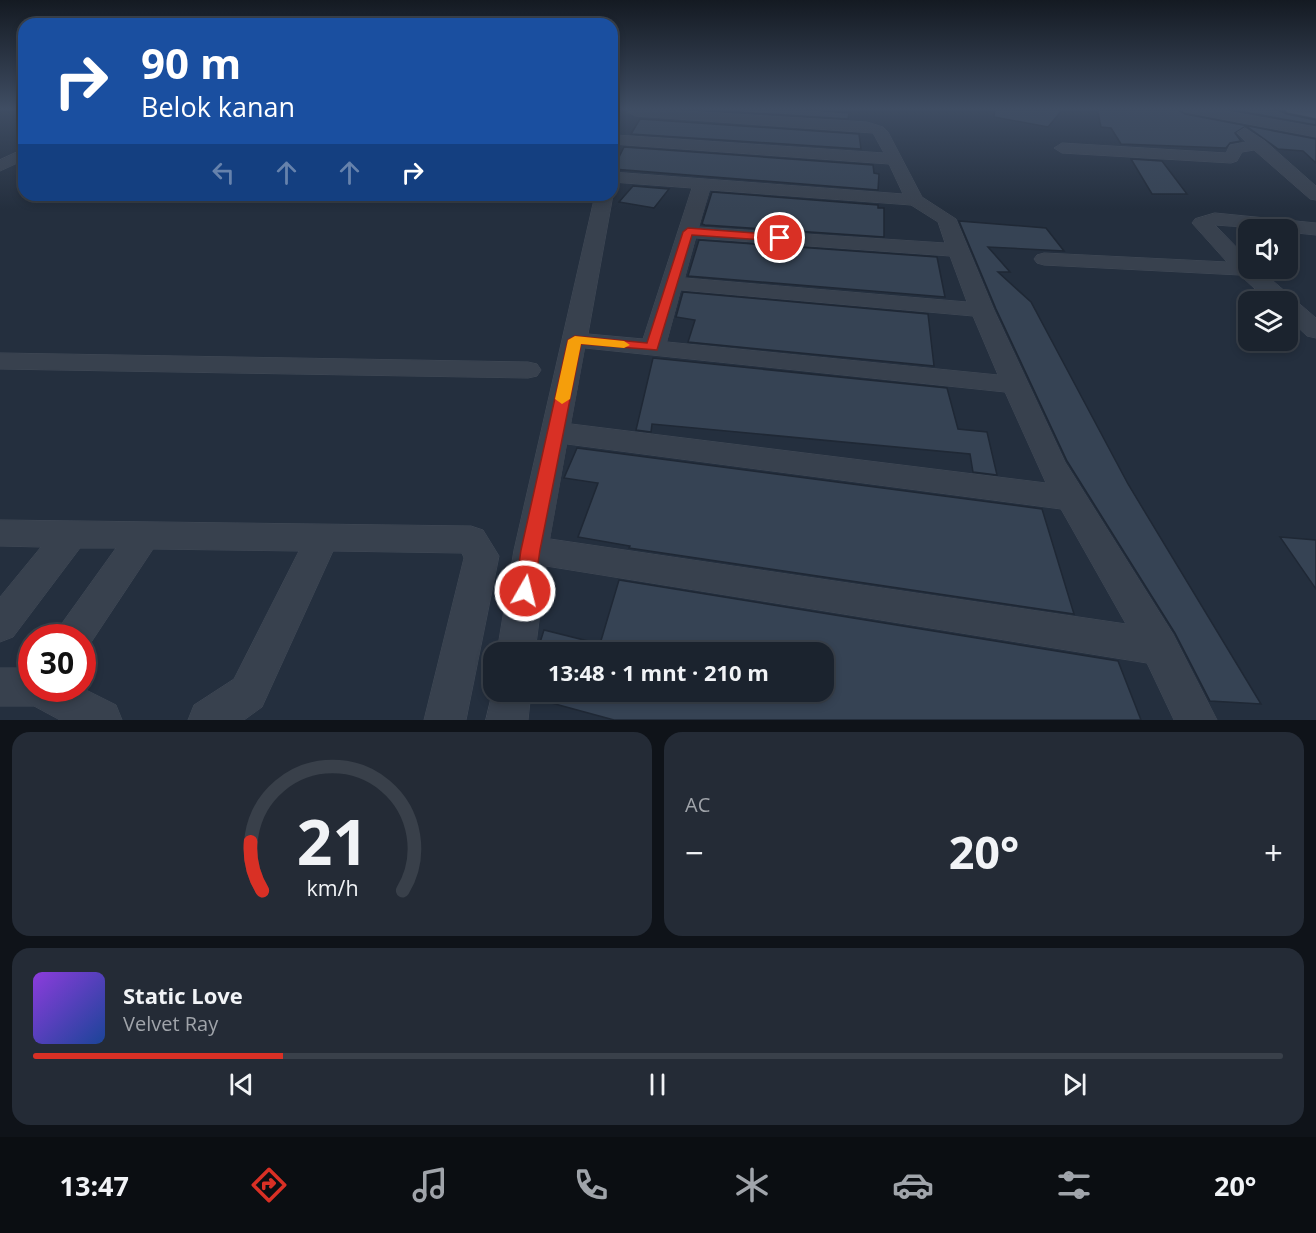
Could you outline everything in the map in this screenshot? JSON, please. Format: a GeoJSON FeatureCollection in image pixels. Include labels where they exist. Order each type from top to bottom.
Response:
{"type":"FeatureCollection","features":[{"type":"Feature","properties":{"kind":"street"},"geometry":{"type":"LineString","coordinates":[[753,142],[895,159]]}},
{"type":"Feature","properties":{"kind":"street"},"geometry":{"type":"LineString","coordinates":[[885,142],[921,203],[946,219],[950,249],[982,310],[1068,498],[1159,647],[1196,720]]}},
{"type":"Feature","properties":{"kind":"street"},"geometry":{"type":"LineString","coordinates":[[1256,142],[1316,195]]}},
{"type":"Feature","properties":{"kind":"street"},"geometry":{"type":"LineString","coordinates":[[1062,148],[1232,158],[1236,148],[1259,144]]}},
{"type":"Feature","properties":{"kind":"street"},"geometry":{"type":"LineString","coordinates":[[0,166],[14,156]]}},
{"type":"Feature","properties":{"kind":"street"},"geometry":{"type":"LineString","coordinates":[[618,177],[921,203]]}},
{"type":"Feature","properties":{"kind":"street"},"geometry":{"type":"LineString","coordinates":[[652,348],[703,183]]}},
{"type":"Feature","properties":{"kind":"street"},"geometry":{"type":"LineString","coordinates":[[517,642],[531,550],[602,201]]}},
{"type":"Feature","properties":{"kind":"street"},"geometry":{"type":"LineString","coordinates":[[1238,221],[1215,219],[1203,221],[1204,227],[1238,261]]}},
{"type":"Feature","properties":{"kind":"street"},"geometry":{"type":"LineString","coordinates":[[1298,227],[1316,229]]}},
{"type":"Feature","properties":{"kind":"street"},"geometry":{"type":"LineString","coordinates":[[688,232],[950,249]]}},
{"type":"Feature","properties":{"kind":"street"},"geometry":{"type":"LineString","coordinates":[[1044,259],[1238,269]]}},
{"type":"Feature","properties":{"kind":"street"},"geometry":{"type":"LineString","coordinates":[[1257,279],[1271,291]]}},
{"type":"Feature","properties":{"kind":"street"},"geometry":{"type":"LineString","coordinates":[[672,283],[982,310]]}},
{"type":"Feature","properties":{"kind":"street"},"geometry":{"type":"LineString","coordinates":[[1298,314],[1316,330]]}},
{"type":"Feature","properties":{"kind":"street"},"geometry":{"type":"LineString","coordinates":[[575,340],[1016,385]]}},
{"type":"Feature","properties":{"kind":"street"},"geometry":{"type":"LineString","coordinates":[[0,361],[528,370]]}},
{"type":"Feature","properties":{"kind":"street"},"geometry":{"type":"LineString","coordinates":[[555,432],[1068,498]]}},
{"type":"Feature","properties":{"kind":"street"},"geometry":{"type":"LineString","coordinates":[[0,533],[471,540],[482,556],[445,720]]}},
{"type":"Feature","properties":{"kind":"street"},"geometry":{"type":"LineString","coordinates":[[0,626],[71,534]]}},
{"type":"Feature","properties":{"kind":"street"},"geometry":{"type":"LineString","coordinates":[[84,624],[144,535]]}},
{"type":"Feature","properties":{"kind":"street"},"geometry":{"type":"LineString","coordinates":[[209,720],[248,693],[322,538]]}},
{"type":"Feature","properties":{"kind":"street"},"geometry":{"type":"LineString","coordinates":[[531,550],[1159,647]]}},
{"type":"Feature","properties":{"kind":"street"},"geometry":{"type":"LineString","coordinates":[[0,687],[18,687]]}},
{"type":"Feature","properties":{"kind":"street"},"geometry":{"type":"LineString","coordinates":[[67,702],[101,720]]}},
{"type":"Feature","properties":{"kind":"street"},"geometry":{"type":"LineString","coordinates":[[507,720],[510,702]]}},
{"type":"Feature","properties":{"kind":"building"},"geometry":{"type":"Polygon","coordinates":[[[748,142],[860,142],[861,149],[748,142]]]}},
{"type":"Feature","properties":{"kind":"building"},"geometry":{"type":"Polygon","coordinates":[[[1120,142],[1238,142],[1230,143],[1226,148],[1121,144],[1120,142]]]}},
{"type":"Feature","properties":{"kind":"building"},"geometry":{"type":"Polygon","coordinates":[[[1268,142],[1316,142],[1316,163],[1303,151],[1278,149],[1268,142]]]}},
{"type":"Feature","properties":{"kind":"building"},"geometry":{"type":"Polygon","coordinates":[[[624,147],[873,165],[874,173],[879,174],[878,190],[618,169],[618,159],[624,147]]]}},
{"type":"Feature","properties":{"kind":"building"},"geometry":{"type":"Polygon","coordinates":[[[1131,159],[1162,161],[1187,194],[1152,194],[1131,159]]]}},
{"type":"Feature","properties":{"kind":"building"},"geometry":{"type":"Polygon","coordinates":[[[633,186],[669,189],[654,208],[619,202],[633,186]]]}},
{"type":"Feature","properties":{"kind":"building"},"geometry":{"type":"Polygon","coordinates":[[[712,192],[878,205],[878,208],[884,208],[884,237],[705,225],[702,224],[712,192]]]}},
{"type":"Feature","properties":{"kind":"building"},"geometry":{"type":"Polygon","coordinates":[[[959,221],[1046,228],[1064,251],[988,247],[1010,272],[998,272],[1031,302],[1128,484],[1261,704],[1210,701],[1175,633],[1067,461],[996,309],[959,221]]]}},
{"type":"Feature","properties":{"kind":"building"},"geometry":{"type":"Polygon","coordinates":[[[699,240],[937,257],[945,297],[688,276],[699,240]]]}},
{"type":"Feature","properties":{"kind":"building"},"geometry":{"type":"Polygon","coordinates":[[[683,292],[928,314],[934,366],[688,342],[695,320],[676,317],[683,292]]]}},
{"type":"Feature","properties":{"kind":"building"},"geometry":{"type":"Polygon","coordinates":[[[653,358],[947,388],[958,429],[987,432],[997,475],[973,472],[970,454],[652,424],[651,432],[636,430],[653,358]]]}},
{"type":"Feature","properties":{"kind":"building"},"geometry":{"type":"Polygon","coordinates":[[[577,448],[1042,509],[1074,614],[629,548],[630,546],[578,537],[598,483],[564,478],[577,448]]]}},
{"type":"Feature","properties":{"kind":"building"},"geometry":{"type":"Polygon","coordinates":[[[1280,537],[1316,540],[1316,589],[1280,537]]]}},
{"type":"Feature","properties":{"kind":"building"},"geometry":{"type":"Polygon","coordinates":[[[619,580],[1118,661],[1141,720],[614,720],[548,702],[834,702],[834,642],[601,642],[619,580]]]}},
{"type":"Feature","properties":{"kind":"building"},"geometry":{"type":"Polygon","coordinates":[[[544,630],[592,642],[540,642],[544,630]]]}},
{"type":"Feature","properties":{"kind":"slow traffic"},"geometry":{"type":"LineString","coordinates":[[562,399],[575,340],[624,345]]}},
{"type":"Feature","properties":{"kind":"route"},"geometry":{"type":"LineString","coordinates":[[525,591],[531,550],[575,340],[652,348],[688,232],[780,238]]}}]}
